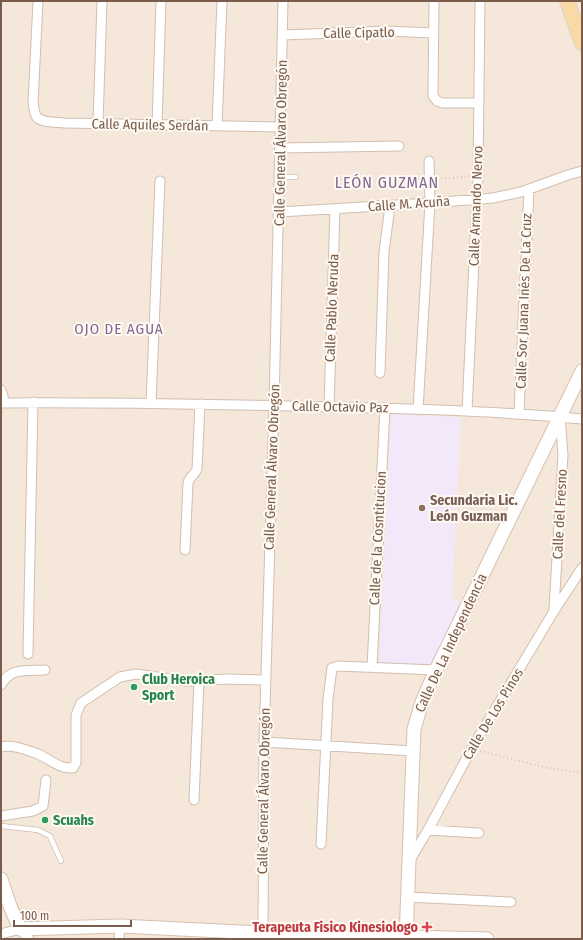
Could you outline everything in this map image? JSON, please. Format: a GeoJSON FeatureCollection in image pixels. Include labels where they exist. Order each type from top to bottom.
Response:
{"type":"FeatureCollection","features":[{"type":"Feature","properties":{"kind":"main road"},"geometry":{"type":"LineString","coordinates":[[567,1],[582,40]]}},
{"type":"Feature","properties":{"kind":"street","name":"Calle Aquiles Serdán"},"geometry":{"type":"LineString","coordinates":[[38,1],[33,103],[37,118],[64,123],[280,127]]}},
{"type":"Feature","properties":{"kind":"street"},"geometry":{"type":"LineString","coordinates":[[98,123],[102,1]]}},
{"type":"Feature","properties":{"kind":"street"},"geometry":{"type":"LineString","coordinates":[[157,124],[161,1]]}},
{"type":"Feature","properties":{"kind":"street"},"geometry":{"type":"LineString","coordinates":[[217,126],[222,1]]}},
{"type":"Feature","properties":{"kind":"street","name":"Calle General Álvaro Obregón"},"geometry":{"type":"LineString","coordinates":[[263,936],[264,742],[284,1]]}},
{"type":"Feature","properties":{"kind":"street"},"geometry":{"type":"LineString","coordinates":[[434,1],[432,90],[434,99],[443,103],[480,104]]}},
{"type":"Feature","properties":{"kind":"street","name":"Calle Armando Nervo"},"geometry":{"type":"LineString","coordinates":[[467,411],[478,176],[480,1]]}},
{"type":"Feature","properties":{"kind":"street","name":"Calle Cipatlo"},"geometry":{"type":"LineString","coordinates":[[283,35],[387,31],[434,33]]}},
{"type":"Feature","properties":{"kind":"street"},"geometry":{"type":"LineString","coordinates":[[280,148],[399,146]]}},
{"type":"Feature","properties":{"kind":"street"},"geometry":{"type":"LineString","coordinates":[[418,410],[430,203],[429,161]]}},
{"type":"Feature","properties":{"kind":"street","name":"Calle M. Acuña"},"geometry":{"type":"LineString","coordinates":[[279,212],[390,206],[506,196],[582,171]]}},
{"type":"Feature","properties":{"kind":"street"},"geometry":{"type":"LineString","coordinates":[[151,403],[160,182]]}},
{"type":"Feature","properties":{"kind":"street","name":"Calle Sor Juana Inés De La Cruz"},"geometry":{"type":"LineString","coordinates":[[519,413],[529,189]]}},
{"type":"Feature","properties":{"kind":"street"},"geometry":{"type":"LineString","coordinates":[[380,372],[384,252],[390,206]]}},
{"type":"Feature","properties":{"kind":"street","name":"Calle Pablo Neruda"},"geometry":{"type":"LineString","coordinates":[[329,407],[334,209]]}},
{"type":"Feature","properties":{"kind":"street","name":"Calle De La Independencia"},"geometry":{"type":"LineString","coordinates":[[406,938],[414,729],[422,702],[436,670],[582,372]]}},
{"type":"Feature","properties":{"kind":"street"},"geometry":{"type":"LineString","coordinates":[[1,390],[3,403]]}},
{"type":"Feature","properties":{"kind":"street"},"geometry":{"type":"LineString","coordinates":[[28,654],[33,402]]}},
{"type":"Feature","properties":{"kind":"street","name":"Calle Octavio Paz"},"geometry":{"type":"LineString","coordinates":[[3,403],[151,403],[385,408],[519,413],[582,419]]}},
{"type":"Feature","properties":{"kind":"street"},"geometry":{"type":"LineString","coordinates":[[185,550],[188,483],[189,479],[198,469],[200,404]]}},
{"type":"Feature","properties":{"kind":"street","name":"Calle de la Cosntitucion"},"geometry":{"type":"LineString","coordinates":[[372,667],[385,408]]}},
{"type":"Feature","properties":{"kind":"street","name":"Calle del Fresno"},"geometry":{"type":"LineString","coordinates":[[554,611],[563,455],[560,417]]}},
{"type":"Feature","properties":{"kind":"street","name":"Calle De Los Pinos"},"geometry":{"type":"LineString","coordinates":[[408,863],[428,830],[472,748],[554,611],[582,568]]}},
{"type":"Feature","properties":{"kind":"street"},"geometry":{"type":"LineString","coordinates":[[321,844],[331,670],[338,666],[436,670]]}},
{"type":"Feature","properties":{"kind":"street"},"geometry":{"type":"LineString","coordinates":[[1,685],[4,679],[14,671],[46,670]]}},
{"type":"Feature","properties":{"kind":"street"},"geometry":{"type":"LineString","coordinates":[[1,747],[12,746],[38,754],[65,769],[73,768],[76,763],[76,715],[81,703],[120,677],[136,674],[179,680],[199,681],[226,679],[266,680]]}},
{"type":"Feature","properties":{"kind":"street"},"geometry":{"type":"LineString","coordinates":[[194,800],[199,681]]}},
{"type":"Feature","properties":{"kind":"street"},"geometry":{"type":"LineString","coordinates":[[264,742],[413,751]]}},
{"type":"Feature","properties":{"kind":"street"},"geometry":{"type":"LineString","coordinates":[[1,816],[34,811],[43,806],[46,780]]}},
{"type":"Feature","properties":{"kind":"street"},"geometry":{"type":"LineString","coordinates":[[428,830],[479,833]]}},
{"type":"Feature","properties":{"kind":"street"},"geometry":{"type":"LineString","coordinates":[[1,879],[20,929],[29,939]]}},
{"type":"Feature","properties":{"kind":"street"},"geometry":{"type":"LineString","coordinates":[[407,897],[511,902]]}},
{"type":"Feature","properties":{"kind":"street"},"geometry":{"type":"LineString","coordinates":[[119,939],[120,926]]}},
{"type":"Feature","properties":{"kind":"street"},"geometry":{"type":"LineString","coordinates":[[1,934],[20,929],[120,926],[191,934],[487,939]]}},
{"type":"Feature","properties":{"kind":"lane"},"geometry":{"type":"LineString","coordinates":[[280,177],[296,177]]}},
{"type":"Feature","properties":{"kind":"lane"},"geometry":{"type":"LineString","coordinates":[[1,826],[38,830],[50,836],[61,860]]}},
{"type":"Feature","properties":{"kind":"path"},"geometry":{"type":"LineString","coordinates":[[429,179],[478,176]]}},
{"type":"Feature","properties":{"kind":"path"},"geometry":{"type":"LineString","coordinates":[[472,748],[484,753],[543,768],[582,773]]}},
{"type":"Feature","properties":{"kind":"shaded area"},"geometry":{"type":"Polygon","coordinates":[[[1,1],[582,1],[582,939],[1,939],[1,1]]]}},
{"type":"Feature","properties":{"kind":"shaded area","name":"Secundaria Lic. León Guzman"},"geometry":{"type":"Polygon","coordinates":[[[391,414],[461,417],[452,599],[457,600],[457,622],[433,666],[379,665],[391,414]]]}},
{"type":"Feature","properties":{"kind":"place","name":"Secundaria Lic. León Guzman"},"geometry":{"type":"Point","coordinates":[422,508]}},
{"type":"Feature","properties":{"kind":"place","name":"Club Heroica Sport"},"geometry":{"type":"Point","coordinates":[134,687]}},
{"type":"Feature","properties":{"kind":"place","name":"Scuahs"},"geometry":{"type":"Point","coordinates":[45,820]}},
{"type":"Feature","properties":{"kind":"place","name":"Terapeuta Fisico Kinesiologo"},"geometry":{"type":"Point","coordinates":[427,927]}},
{"type":"Feature","properties":{"kind":"district","name":"LEÓN GUZMAN"},"geometry":{"type":"Point","coordinates":[387,182]}},
{"type":"Feature","properties":{"kind":"district","name":"OJO DE AGUA"},"geometry":{"type":"Point","coordinates":[119,329]}}]}
